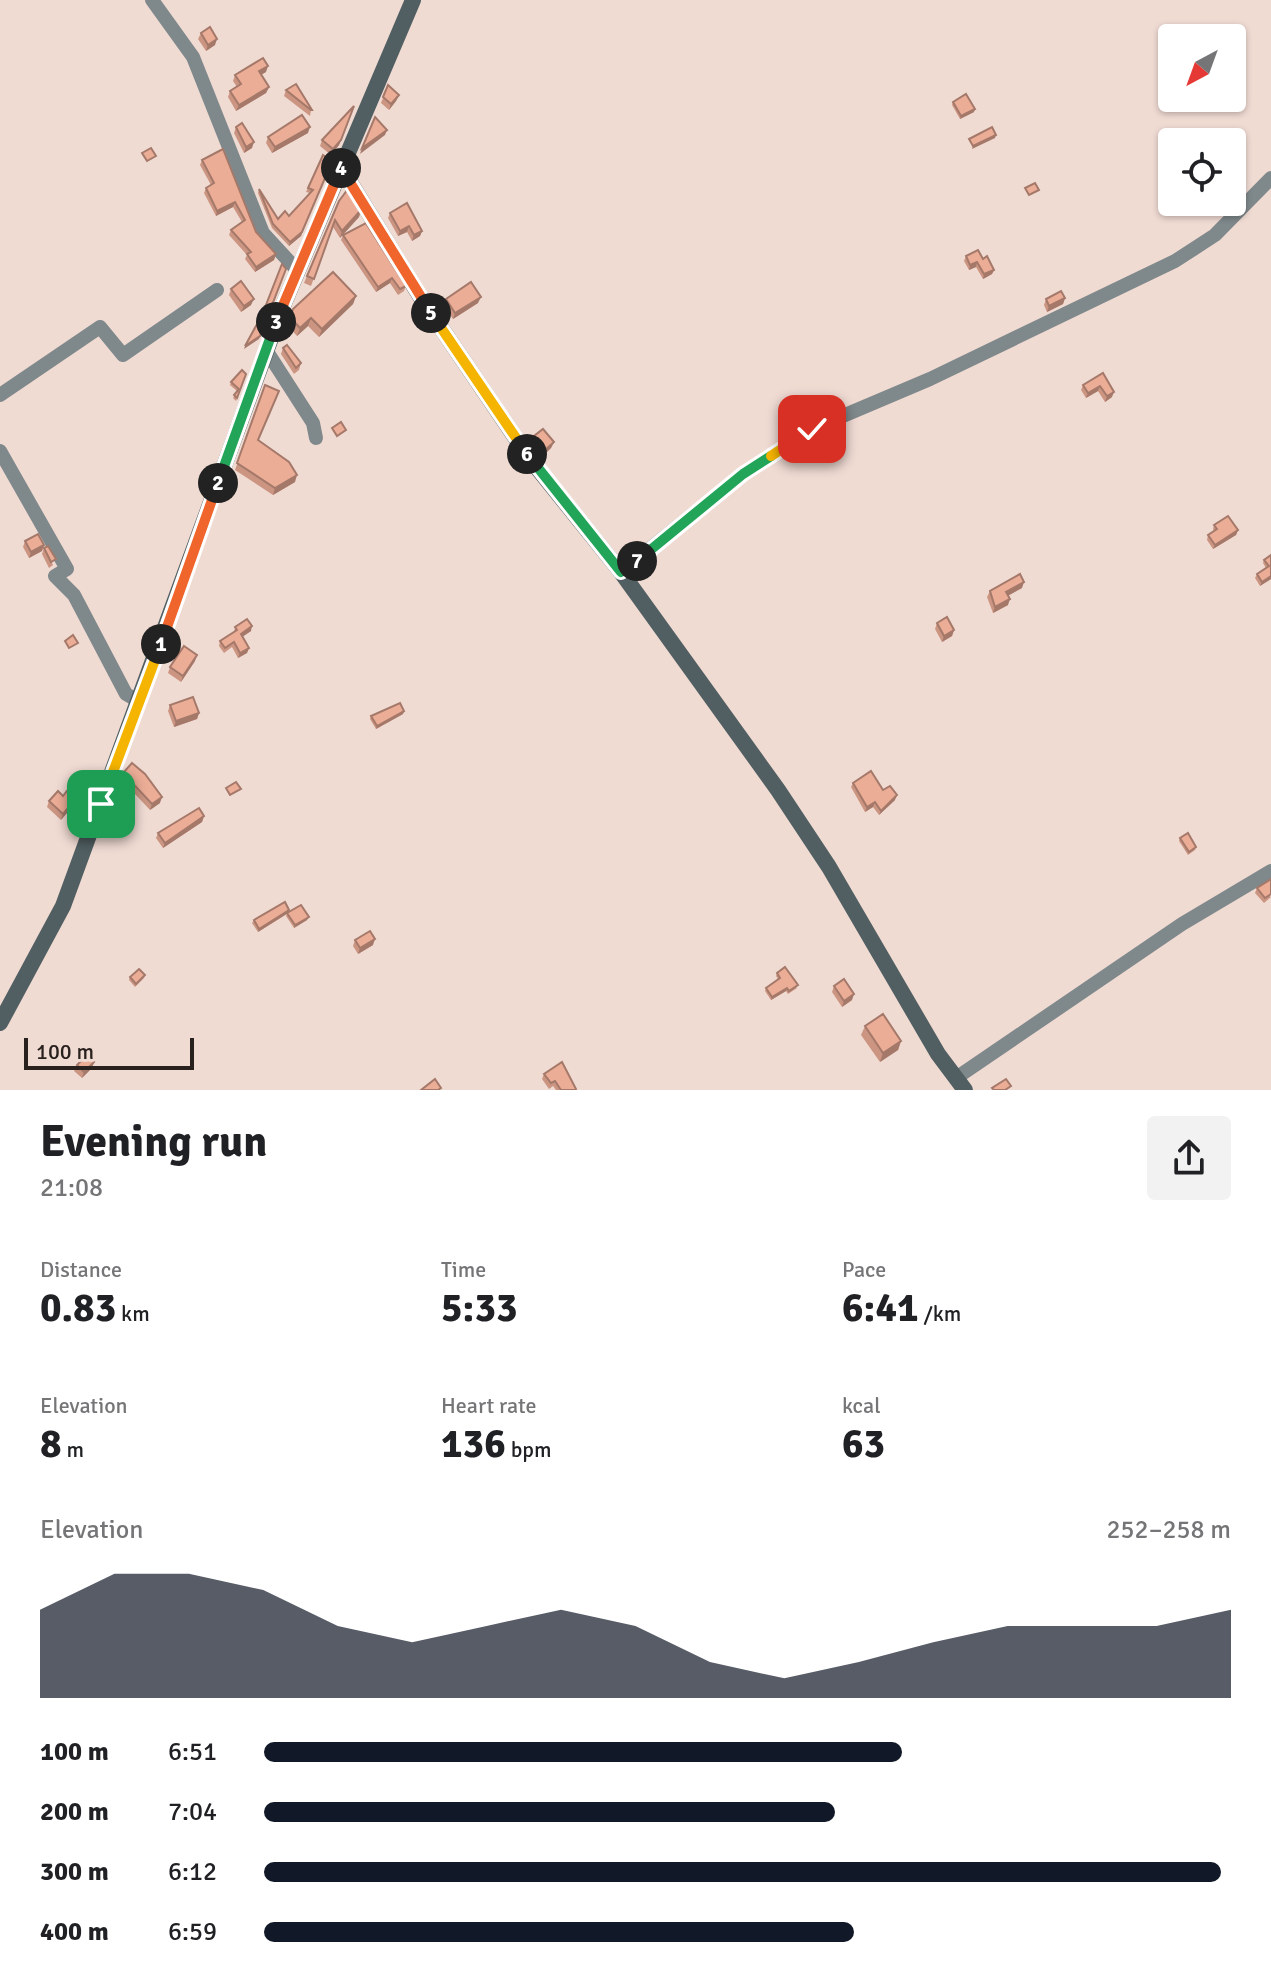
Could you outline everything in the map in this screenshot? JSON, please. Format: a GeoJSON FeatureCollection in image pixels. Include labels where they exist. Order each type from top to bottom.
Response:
{"type":"FeatureCollection","features":[{"type":"Feature","properties":{"kind":"street"},"geometry":{"type":"LineString","coordinates":[[152,0],[193,57],[263,233],[297,270]]}},
{"type":"Feature","properties":{"kind":"street"},"geometry":{"type":"LineString","coordinates":[[0,1023],[63,906],[266,350],[340,166],[413,0]]}},
{"type":"Feature","properties":{"kind":"street"},"geometry":{"type":"LineString","coordinates":[[340,166],[425,304],[530,459],[621,572],[820,854],[938,1054],[960,1084],[1182,924],[1271,871]]}},
{"type":"Feature","properties":{"kind":"street"},"geometry":{"type":"LineString","coordinates":[[621,572],[743,474],[812,429],[930,379],[1175,261],[1215,235],[1271,178]]}},
{"type":"Feature","properties":{"kind":"street"},"geometry":{"type":"LineString","coordinates":[[0,395],[100,327],[123,355],[217,290]]}},
{"type":"Feature","properties":{"kind":"street"},"geometry":{"type":"LineString","coordinates":[[266,350],[313,423],[316,438]]}},
{"type":"Feature","properties":{"kind":"street"},"geometry":{"type":"LineString","coordinates":[[0,451],[67,569],[55,576],[74,595],[126,694],[140,702]]}},
{"type":"Feature","properties":{"kind":"building"},"geometry":{"type":"Polygon","coordinates":[[[210,27],[217,39],[208,45],[201,33],[210,27]]]}},
{"type":"Feature","properties":{"kind":"building"},"geometry":{"type":"Polygon","coordinates":[[[263,58],[268,66],[259,71],[269,87],[239,105],[230,91],[241,84],[235,75],[263,58]]]}},
{"type":"Feature","properties":{"kind":"building"},"geometry":{"type":"Polygon","coordinates":[[[296,84],[312,110],[286,90],[296,84]]]}},
{"type":"Feature","properties":{"kind":"building"},"geometry":{"type":"Polygon","coordinates":[[[388,85],[399,95],[391,104],[383,97],[388,85]]]}},
{"type":"Feature","properties":{"kind":"building"},"geometry":{"type":"Polygon","coordinates":[[[966,94],[975,109],[961,116],[953,102],[966,94]]]}},
{"type":"Feature","properties":{"kind":"building"},"geometry":{"type":"Polygon","coordinates":[[[354,106],[341,140],[333,149],[322,140],[354,106]]]}},
{"type":"Feature","properties":{"kind":"building"},"geometry":{"type":"Polygon","coordinates":[[[302,115],[310,127],[275,147],[268,137],[302,115]]]}},
{"type":"Feature","properties":{"kind":"building"},"geometry":{"type":"Polygon","coordinates":[[[375,117],[387,130],[362,148],[375,117]]]}},
{"type":"Feature","properties":{"kind":"building"},"geometry":{"type":"Polygon","coordinates":[[[242,123],[254,142],[246,147],[236,127],[242,123]]]}},
{"type":"Feature","properties":{"kind":"building"},"geometry":{"type":"Polygon","coordinates":[[[992,127],[996,135],[973,146],[969,139],[992,127]]]}},
{"type":"Feature","properties":{"kind":"building"},"geometry":{"type":"Polygon","coordinates":[[[151,148],[156,156],[147,161],[142,153],[151,148]]]}},
{"type":"Feature","properties":{"kind":"building"},"geometry":{"type":"Polygon","coordinates":[[[223,149],[256,232],[276,254],[256,267],[247,254],[251,252],[231,230],[245,220],[235,202],[217,211],[206,188],[214,183],[202,160],[223,149]]]}},
{"type":"Feature","properties":{"kind":"building"},"geometry":{"type":"Polygon","coordinates":[[[323,155],[331,160],[331,164],[302,232],[290,242],[273,224],[259,189],[278,219],[285,211],[289,216],[313,190],[308,188],[323,155]]]}},
{"type":"Feature","properties":{"kind":"building"},"geometry":{"type":"Polygon","coordinates":[[[1035,183],[1039,190],[1029,195],[1025,188],[1035,183]]]}},
{"type":"Feature","properties":{"kind":"building"},"geometry":{"type":"Polygon","coordinates":[[[348,189],[361,210],[342,231],[335,220],[314,279],[307,276],[339,201],[348,189]]]}},
{"type":"Feature","properties":{"kind":"building"},"geometry":{"type":"Polygon","coordinates":[[[407,203],[422,231],[414,235],[409,226],[400,231],[390,213],[407,203]]]}},
{"type":"Feature","properties":{"kind":"building"},"geometry":{"type":"Polygon","coordinates":[[[366,223],[406,286],[400,289],[392,278],[378,287],[343,235],[366,223]]]}},
{"type":"Feature","properties":{"kind":"building"},"geometry":{"type":"Polygon","coordinates":[[[978,250],[983,259],[987,256],[994,270],[984,274],[977,262],[970,265],[966,256],[978,250]]]}},
{"type":"Feature","properties":{"kind":"building"},"geometry":{"type":"Polygon","coordinates":[[[282,264],[286,269],[260,336],[245,346],[262,315],[282,264]]]}},
{"type":"Feature","properties":{"kind":"building"},"geometry":{"type":"Polygon","coordinates":[[[333,272],[356,296],[322,329],[311,318],[300,328],[290,317],[293,309],[333,272]]]}},
{"type":"Feature","properties":{"kind":"building"},"geometry":{"type":"Polygon","coordinates":[[[241,281],[254,299],[244,306],[231,289],[241,281]]]}},
{"type":"Feature","properties":{"kind":"building"},"geometry":{"type":"Polygon","coordinates":[[[471,282],[481,297],[455,313],[446,299],[471,282]]]}},
{"type":"Feature","properties":{"kind":"building"},"geometry":{"type":"Polygon","coordinates":[[[1061,291],[1065,298],[1049,306],[1046,299],[1061,291]]]}},
{"type":"Feature","properties":{"kind":"building"},"geometry":{"type":"Polygon","coordinates":[[[287,345],[301,363],[296,368],[283,348],[287,345]]]}},
{"type":"Feature","properties":{"kind":"building"},"geometry":{"type":"Polygon","coordinates":[[[242,370],[246,374],[237,398],[234,395],[239,389],[231,382],[242,370]]]}},
{"type":"Feature","properties":{"kind":"building"},"geometry":{"type":"Polygon","coordinates":[[[1103,373],[1114,392],[1107,396],[1100,386],[1088,393],[1083,385],[1103,373]]]}},
{"type":"Feature","properties":{"kind":"building"},"geometry":{"type":"Polygon","coordinates":[[[265,385],[279,391],[258,440],[289,462],[297,475],[275,488],[237,463],[265,385]]]}},
{"type":"Feature","properties":{"kind":"building"},"geometry":{"type":"Polygon","coordinates":[[[341,422],[346,430],[337,436],[332,428],[341,422]]]}},
{"type":"Feature","properties":{"kind":"building"},"geometry":{"type":"Polygon","coordinates":[[[543,429],[554,442],[545,450],[534,436],[543,429]]]}},
{"type":"Feature","properties":{"kind":"building"},"geometry":{"type":"Polygon","coordinates":[[[1228,516],[1238,530],[1215,545],[1208,535],[1217,529],[1214,525],[1228,516]]]}},
{"type":"Feature","properties":{"kind":"building"},"geometry":{"type":"Polygon","coordinates":[[[38,534],[44,545],[31,552],[25,541],[38,534]]]}},
{"type":"Feature","properties":{"kind":"building"},"geometry":{"type":"Polygon","coordinates":[[[48,546],[56,559],[51,562],[44,548],[48,546]]]}},
{"type":"Feature","properties":{"kind":"building"},"geometry":{"type":"Polygon","coordinates":[[[1271,555],[1271,576],[1262,582],[1257,574],[1269,566],[1264,560],[1271,555]]]}},
{"type":"Feature","properties":{"kind":"building"},"geometry":{"type":"Polygon","coordinates":[[[1020,574],[1024,582],[1006,592],[1010,599],[995,607],[990,591],[1020,574]]]}},
{"type":"Feature","properties":{"kind":"building"},"geometry":{"type":"Polygon","coordinates":[[[947,617],[954,630],[944,636],[937,623],[947,617]]]}},
{"type":"Feature","properties":{"kind":"building"},"geometry":{"type":"Polygon","coordinates":[[[247,619],[252,626],[241,634],[249,648],[240,653],[234,642],[225,648],[220,641],[247,619]]]}},
{"type":"Feature","properties":{"kind":"building"},"geometry":{"type":"Polygon","coordinates":[[[73,635],[78,643],[69,648],[65,641],[73,635]]]}},
{"type":"Feature","properties":{"kind":"building"},"geometry":{"type":"Polygon","coordinates":[[[184,646],[197,655],[183,676],[170,667],[184,646]]]}},
{"type":"Feature","properties":{"kind":"building"},"geometry":{"type":"Polygon","coordinates":[[[193,697],[199,713],[176,721],[170,705],[193,697]]]}},
{"type":"Feature","properties":{"kind":"building"},"geometry":{"type":"Polygon","coordinates":[[[400,703],[404,711],[377,726],[371,716],[400,703]]]}},
{"type":"Feature","properties":{"kind":"building"},"geometry":{"type":"Polygon","coordinates":[[[132,763],[145,774],[162,797],[152,804],[123,773],[132,763]]]}},
{"type":"Feature","properties":{"kind":"building"},"geometry":{"type":"Polygon","coordinates":[[[871,771],[883,790],[890,786],[897,795],[881,811],[875,802],[867,807],[853,783],[871,771]]]}},
{"type":"Feature","properties":{"kind":"building"},"geometry":{"type":"Polygon","coordinates":[[[236,782],[241,789],[230,795],[226,788],[236,782]]]}},
{"type":"Feature","properties":{"kind":"building"},"geometry":{"type":"Polygon","coordinates":[[[70,787],[79,795],[63,814],[49,801],[58,791],[63,796],[70,787]]]}},
{"type":"Feature","properties":{"kind":"building"},"geometry":{"type":"Polygon","coordinates":[[[199,808],[204,816],[165,843],[158,833],[199,808]]]}},
{"type":"Feature","properties":{"kind":"building"},"geometry":{"type":"Polygon","coordinates":[[[1188,833],[1196,847],[1189,852],[1180,838],[1188,833]]]}},
{"type":"Feature","properties":{"kind":"building"},"geometry":{"type":"Polygon","coordinates":[[[1271,879],[1271,894],[1265,898],[1257,888],[1271,879]]]}},
{"type":"Feature","properties":{"kind":"building"},"geometry":{"type":"Polygon","coordinates":[[[285,902],[289,910],[259,929],[254,920],[285,902]]]}},
{"type":"Feature","properties":{"kind":"building"},"geometry":{"type":"Polygon","coordinates":[[[301,905],[309,917],[295,925],[287,913],[301,905]]]}},
{"type":"Feature","properties":{"kind":"building"},"geometry":{"type":"Polygon","coordinates":[[[370,931],[375,939],[360,948],[355,940],[370,931]]]}},
{"type":"Feature","properties":{"kind":"building"},"geometry":{"type":"Polygon","coordinates":[[[785,967],[798,985],[772,997],[766,988],[780,978],[777,973],[785,967]]]}},
{"type":"Feature","properties":{"kind":"building"},"geometry":{"type":"Polygon","coordinates":[[[139,969],[145,975],[136,984],[130,977],[139,969]]]}},
{"type":"Feature","properties":{"kind":"building"},"geometry":{"type":"Polygon","coordinates":[[[844,979],[854,994],[844,1001],[834,986],[844,979]]]}},
{"type":"Feature","properties":{"kind":"building"},"geometry":{"type":"Polygon","coordinates":[[[883,1014],[901,1041],[883,1053],[865,1026],[883,1014]]]}},
{"type":"Feature","properties":{"kind":"building"},"geometry":{"type":"Polygon","coordinates":[[[87,1055],[94,1062],[84,1072],[77,1065],[87,1055]]]}},
{"type":"Feature","properties":{"kind":"building"},"geometry":{"type":"Polygon","coordinates":[[[562,1062],[575,1090],[561,1090],[555,1081],[551,1083],[544,1074],[562,1062]]]}},
{"type":"Feature","properties":{"kind":"building"},"geometry":{"type":"Polygon","coordinates":[[[435,1079],[441,1088],[421,1090],[435,1079]]]}},
{"type":"Feature","properties":{"kind":"building"},"geometry":{"type":"Polygon","coordinates":[[[1006,1079],[1011,1086],[1005,1090],[992,1088],[1006,1079]]]}},
{"type":"Feature","properties":{"kind":"route"},"geometry":{"type":"LineString","coordinates":[[101,804],[282,308],[340,166],[425,304],[530,459],[621,572],[743,474],[812,429]]}}]}
